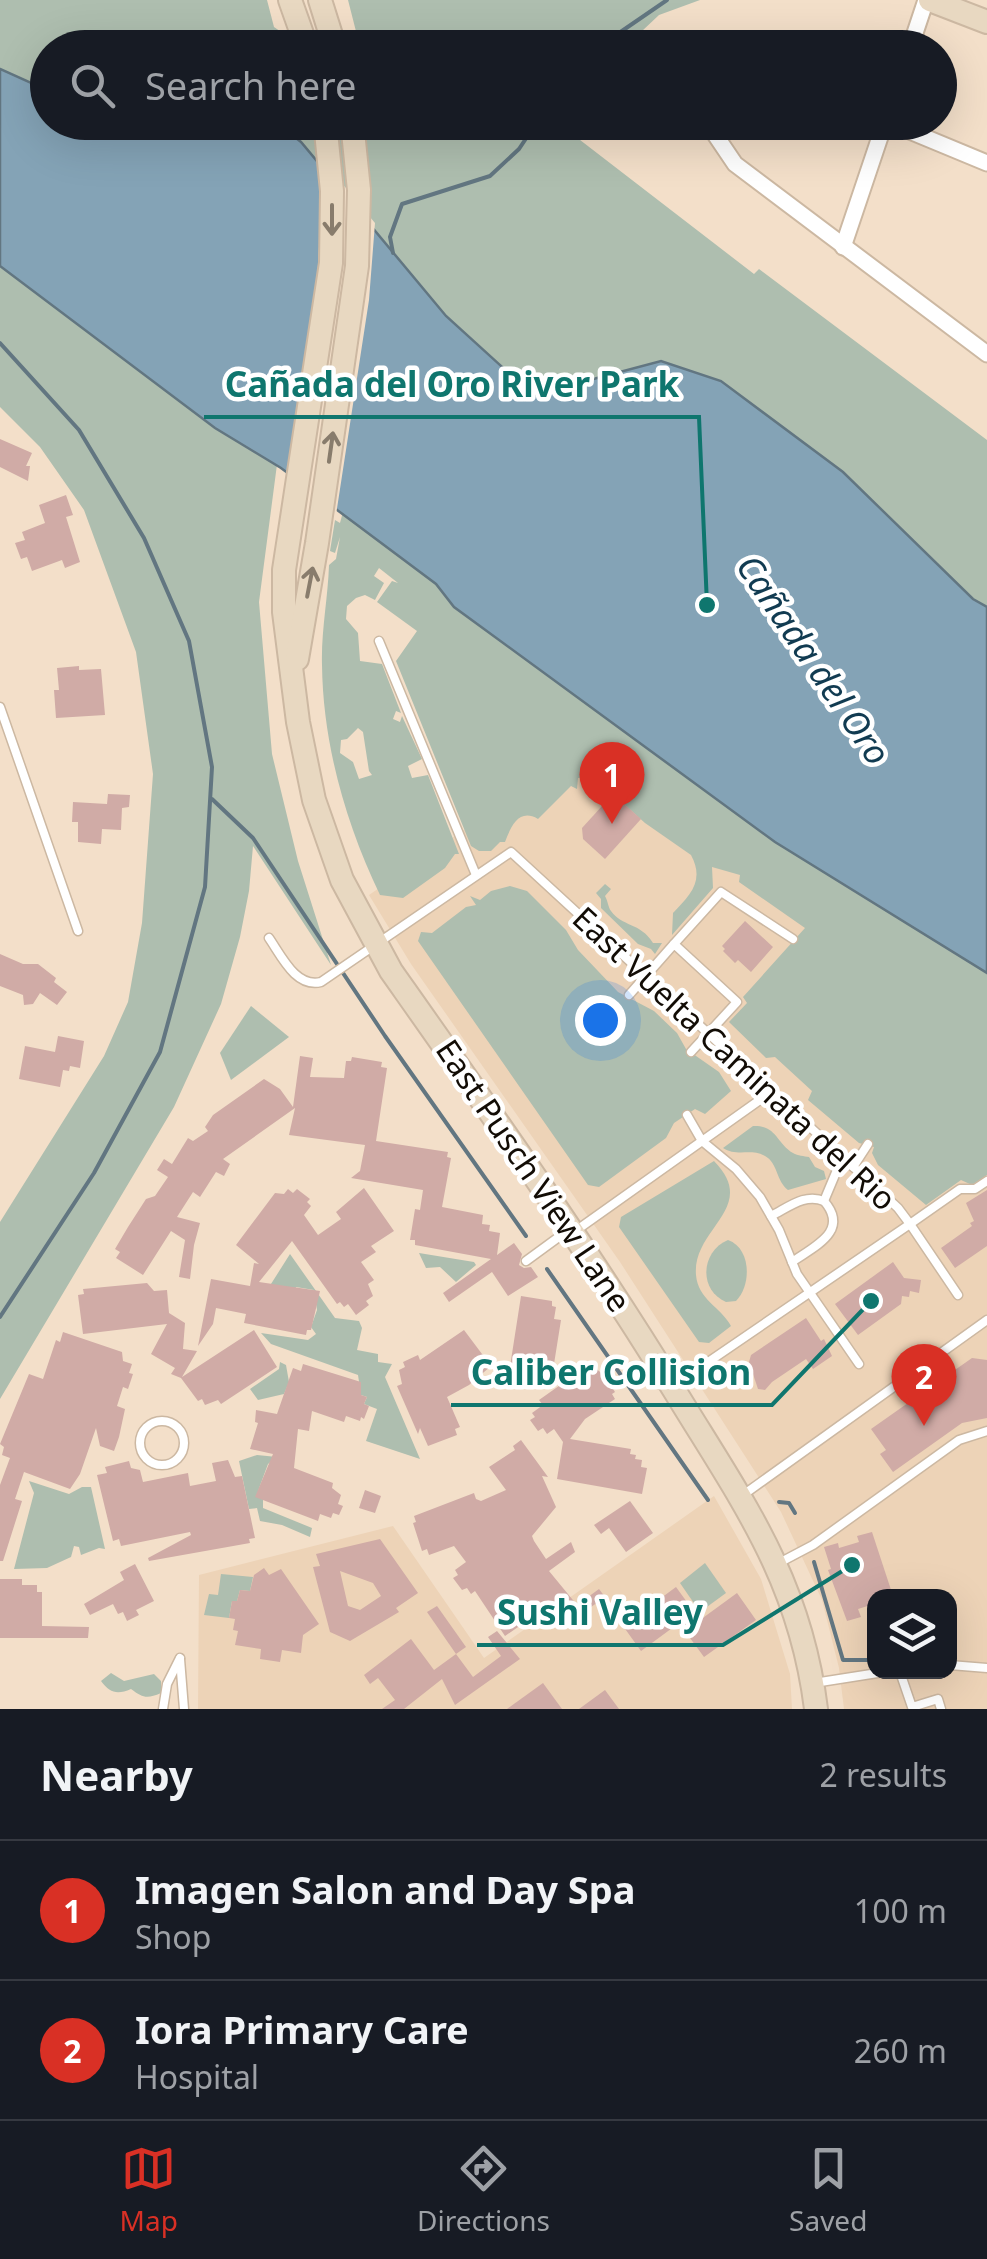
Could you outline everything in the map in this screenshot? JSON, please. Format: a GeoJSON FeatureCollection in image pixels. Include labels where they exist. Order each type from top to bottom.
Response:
{"type":"FeatureCollection","features":[{"type":"Feature","properties":{"kind":"main road"},"geometry":{"type":"LineString","coordinates":[[290,0],[301,30]]}},
{"type":"Feature","properties":{"kind":"main road"},"geometry":{"type":"LineString","coordinates":[[320,0],[329,30]]}},
{"type":"Feature","properties":{"kind":"main road"},"geometry":{"type":"LineString","coordinates":[[928,0],[987,22]]}},
{"type":"Feature","properties":{"kind":"main road","name":"East Pusch View Lane"},"geometry":{"type":"LineString","coordinates":[[327,140],[333,210],[330,263],[282,595],[305,761],[325,837],[375,944],[573,1230],[740,1497],[777,1564],[801,1626],[816,1709]]}},
{"type":"Feature","properties":{"kind":"main road","name":"East Pusch View Lane"},"geometry":{"type":"LineString","coordinates":[[295,690],[358,251],[359,190],[354,140]]}},
{"type":"Feature","properties":{"kind":"street"},"geometry":{"type":"LineString","coordinates":[[917,30],[928,0]]}},
{"type":"Feature","properties":{"kind":"street"},"geometry":{"type":"LineString","coordinates":[[724,140],[735,164],[987,354]]}},
{"type":"Feature","properties":{"kind":"street"},"geometry":{"type":"LineString","coordinates":[[843,247],[880,140]]}},
{"type":"Feature","properties":{"kind":"street"},"geometry":{"type":"LineString","coordinates":[[929,140],[987,164]]}},
{"type":"Feature","properties":{"kind":"lane"},"geometry":{"type":"LineString","coordinates":[[379,641],[476,875]]}},
{"type":"Feature","properties":{"kind":"lane"},"geometry":{"type":"LineString","coordinates":[[0,707],[78,930]]}},
{"type":"Feature","properties":{"kind":"lane","name":"East Vuelta Caminata del Rio"},"geometry":{"type":"LineString","coordinates":[[269,938],[300,980],[310,984],[328,978],[511,852],[898,1208],[910,1224],[672,1386]]}},
{"type":"Feature","properties":{"kind":"lane"},"geometry":{"type":"LineString","coordinates":[[629,995],[721,892],[792,939]]}},
{"type":"Feature","properties":{"kind":"lane"},"geometry":{"type":"LineString","coordinates":[[674,944],[737,1002],[691,1052]]}},
{"type":"Feature","properties":{"kind":"lane"},"geometry":{"type":"LineString","coordinates":[[526,1261],[770,1092]]}},
{"type":"Feature","properties":{"kind":"lane"},"geometry":{"type":"LineString","coordinates":[[687,1115],[702,1141],[736,1169],[760,1197],[810,1293],[859,1364]]}},
{"type":"Feature","properties":{"kind":"lane"},"geometry":{"type":"LineString","coordinates":[[853,1167],[868,1144]]}},
{"type":"Feature","properties":{"kind":"lane"},"geometry":{"type":"LineString","coordinates":[[824,1201],[837,1170]]}},
{"type":"Feature","properties":{"kind":"lane"},"geometry":{"type":"LineString","coordinates":[[958,1295],[910,1224],[960,1189],[975,1189],[987,1181]]}},
{"type":"Feature","properties":{"kind":"lane"},"geometry":{"type":"LineString","coordinates":[[771,1216],[814,1197],[834,1212],[834,1226],[825,1239],[792,1262]]}},
{"type":"Feature","properties":{"kind":"lane"},"geometry":{"type":"LineString","coordinates":[[740,1497],[987,1320]]}},
{"type":"Feature","properties":{"kind":"lane"},"geometry":{"type":"LineString","coordinates":[[166,1422],[181,1432],[184,1444],[176,1460],[158,1465],[147,1459],[141,1442],[148,1426],[166,1422]]}},
{"type":"Feature","properties":{"kind":"lane"},"geometry":{"type":"LineString","coordinates":[[777,1564],[813,1545],[958,1440],[987,1430]]}},
{"type":"Feature","properties":{"kind":"lane"},"geometry":{"type":"LineString","coordinates":[[163,1709],[166,1684],[180,1658],[184,1709]]}},
{"type":"Feature","properties":{"kind":"lane"},"geometry":{"type":"LineString","coordinates":[[957,1666],[987,1668]]}},
{"type":"Feature","properties":{"kind":"lane"},"geometry":{"type":"LineString","coordinates":[[813,1683],[867,1675]]}},
{"type":"Feature","properties":{"kind":"lane"},"geometry":{"type":"LineString","coordinates":[[902,1679],[908,1708],[938,1699],[941,1709]]}},
{"type":"Feature","properties":{"kind":"shaded area"},"geometry":{"type":"Polygon","coordinates":[[[582,749],[987,1005],[987,1709],[844,1709],[839,1668],[822,1600],[781,1512],[620,1262],[411,964],[369,895],[582,749]]]}},
{"type":"Feature","properties":{"kind":"shaded area"},"geometry":{"type":"Polygon","coordinates":[[[714,1496],[761,1579],[790,1674],[792,1709],[198,1709],[199,1575],[393,1526],[484,1658],[714,1496]]]}},
{"type":"Feature","properties":{"kind":"green space"},"geometry":{"type":"Polygon","coordinates":[[[0,0],[267,0],[274,27],[278,30],[30,30],[30,140],[580,140],[754,274],[759,269],[987,440],[987,1175],[972,1185],[961,1180],[926,1205],[878,1165],[872,1153],[874,1147],[859,1143],[808,1100],[812,1091],[775,1057],[766,1058],[729,1022],[747,1003],[743,997],[805,928],[739,882],[740,875],[712,867],[713,888],[672,935],[673,913],[690,894],[696,880],[691,855],[645,823],[594,777],[578,778],[577,789],[571,786],[538,819],[521,817],[505,842],[491,851],[471,846],[396,661],[417,631],[377,602],[392,581],[398,583],[379,568],[374,576],[384,583],[375,600],[365,595],[356,598],[347,606],[346,619],[358,633],[360,661],[382,664],[401,713],[396,711],[393,719],[400,722],[402,716],[422,759],[408,766],[412,778],[428,775],[459,854],[403,898],[380,895],[347,812],[332,754],[323,695],[329,565],[336,559],[340,537],[335,553],[330,551],[335,520],[340,523],[347,497],[290,365],[259,602],[272,754],[298,861],[331,965],[253,846],[240,937],[221,1004],[174,1107],[0,1399],[0,1222],[104,1056],[128,1002],[142,923],[153,774],[136,652],[84,510],[40,447],[0,407],[0,0]],[[358,728],[341,740],[340,753],[353,762],[359,779],[372,775],[363,732],[358,728]]]}},
{"type":"Feature","properties":{"kind":"green space"},"geometry":{"type":"Polygon","coordinates":[[[348,0],[700,0],[659,15],[643,30],[356,30],[348,0]]]}},
{"type":"Feature","properties":{"kind":"green space"},"geometry":{"type":"Polygon","coordinates":[[[605,884],[611,889],[605,896],[615,916],[642,931],[653,943],[662,943],[655,954],[638,944],[601,908],[596,893],[605,884]]]}},
{"type":"Feature","properties":{"kind":"green space"},"geometry":{"type":"Polygon","coordinates":[[[510,886],[527,891],[618,992],[654,1011],[677,1033],[686,1049],[719,1072],[731,1091],[705,1114],[695,1109],[674,1123],[666,1138],[599,1187],[588,1185],[418,941],[421,932],[432,933],[466,907],[476,905],[470,896],[480,900],[491,891],[510,886]]]}},
{"type":"Feature","properties":{"kind":"green space"},"geometry":{"type":"Polygon","coordinates":[[[251,1006],[289,1037],[231,1080],[220,1053],[251,1006]]]}},
{"type":"Feature","properties":{"kind":"green space"},"geometry":{"type":"Polygon","coordinates":[[[753,1126],[767,1128],[787,1149],[809,1157],[815,1167],[824,1171],[826,1179],[788,1190],[765,1156],[723,1148],[753,1126]]]}},
{"type":"Feature","properties":{"kind":"green space"},"geometry":{"type":"Polygon","coordinates":[[[714,1161],[726,1177],[730,1192],[721,1218],[704,1244],[696,1275],[705,1297],[731,1326],[709,1343],[699,1342],[619,1227],[621,1217],[714,1161]]]}},
{"type":"Feature","properties":{"kind":"green space"},"geometry":{"type":"Polygon","coordinates":[[[728,1240],[741,1251],[747,1277],[736,1301],[726,1302],[711,1289],[706,1271],[712,1253],[728,1240]]]}},
{"type":"Feature","properties":{"kind":"green space"},"geometry":{"type":"Polygon","coordinates":[[[419,1253],[476,1265],[456,1282],[440,1267],[426,1268],[419,1253]]]}},
{"type":"Feature","properties":{"kind":"green space"},"geometry":{"type":"Polygon","coordinates":[[[290,1254],[335,1318],[359,1321],[362,1328],[357,1350],[378,1354],[378,1362],[392,1364],[385,1377],[420,1459],[366,1441],[377,1409],[364,1404],[367,1397],[361,1395],[358,1375],[271,1344],[261,1333],[308,1340],[316,1334],[311,1327],[317,1310],[314,1290],[296,1287],[294,1296],[271,1284],[290,1254]]]}},
{"type":"Feature","properties":{"kind":"green space"},"geometry":{"type":"Polygon","coordinates":[[[280,1362],[286,1365],[289,1382],[284,1394],[258,1400],[250,1389],[279,1369],[280,1362]]]}},
{"type":"Feature","properties":{"kind":"green space"},"geometry":{"type":"Polygon","coordinates":[[[257,1455],[277,1457],[268,1464],[258,1491],[263,1494],[263,1508],[312,1528],[310,1537],[260,1521],[257,1508],[249,1509],[239,1461],[257,1455]]]}},
{"type":"Feature","properties":{"kind":"green space"},"geometry":{"type":"Polygon","coordinates":[[[29,1481],[69,1494],[91,1487],[105,1549],[81,1555],[79,1547],[74,1546],[71,1557],[47,1568],[14,1569],[34,1493],[29,1481]]]}},
{"type":"Feature","properties":{"kind":"green space"},"geometry":{"type":"Polygon","coordinates":[[[705,1563],[726,1593],[700,1612],[680,1583],[705,1563]]]}},
{"type":"Feature","properties":{"kind":"green space"},"geometry":{"type":"Polygon","coordinates":[[[221,1574],[253,1577],[250,1591],[240,1590],[237,1601],[232,1601],[229,1618],[204,1615],[209,1594],[218,1595],[221,1574]]]}},
{"type":"Feature","properties":{"kind":"green space"},"geometry":{"type":"Polygon","coordinates":[[[111,1673],[124,1681],[154,1674],[161,1681],[161,1693],[149,1697],[131,1689],[114,1692],[101,1681],[111,1673]]]}},
{"type":"Feature","properties":{"kind":"water","name":"Cañada del Oro"},"geometry":{"type":"Polygon","coordinates":[[[0,69],[30,82],[30,140],[298,140],[446,316],[533,395],[661,361],[721,381],[843,472],[973,599],[987,607],[987,973],[775,842],[454,607],[436,584],[281,468],[215,428],[0,266],[0,69]]]}},
{"type":"Feature","properties":{"kind":"pier"},"geometry":{"type":"Polygon","coordinates":[[[317,153],[375,223],[369,300],[336,515],[286,479],[317,282],[321,212],[317,153]]]}},
{"type":"Feature","properties":{"kind":"building"},"geometry":{"type":"Polygon","coordinates":[[[0,439],[32,453],[26,466],[30,466],[28,481],[0,467],[0,439]]]}},
{"type":"Feature","properties":{"kind":"building"},"geometry":{"type":"Polygon","coordinates":[[[66,495],[73,515],[66,517],[80,562],[65,568],[62,560],[32,571],[27,557],[21,559],[15,543],[25,540],[22,532],[45,523],[39,505],[66,495]]]}},
{"type":"Feature","properties":{"kind":"building"},"geometry":{"type":"Polygon","coordinates":[[[79,666],[79,670],[101,669],[105,715],[56,718],[57,668],[79,666]]]}},
{"type":"Feature","properties":{"kind":"building"},"geometry":{"type":"Polygon","coordinates":[[[108,794],[130,795],[129,807],[122,808],[121,830],[102,829],[101,844],[78,842],[78,822],[72,822],[73,802],[107,804],[108,794]]]}},
{"type":"Feature","properties":{"kind":"building"},"geometry":{"type":"Polygon","coordinates":[[[613,794],[641,819],[605,859],[583,839],[582,828],[613,794]]]}},
{"type":"Feature","properties":{"kind":"building"},"geometry":{"type":"Polygon","coordinates":[[[745,921],[773,947],[751,972],[738,960],[735,963],[722,946],[745,921]]]}},
{"type":"Feature","properties":{"kind":"building"},"geometry":{"type":"Polygon","coordinates":[[[0,954],[23,964],[38,964],[67,992],[57,1005],[40,993],[33,1004],[24,1005],[23,995],[0,986],[0,954]]]}},
{"type":"Feature","properties":{"kind":"building"},"geometry":{"type":"Polygon","coordinates":[[[58,1036],[84,1041],[80,1068],[70,1066],[69,1071],[63,1070],[60,1087],[19,1079],[25,1046],[55,1052],[58,1036]]]}},
{"type":"Feature","properties":{"kind":"building"},"geometry":{"type":"Polygon","coordinates":[[[300,1056],[313,1058],[310,1077],[344,1078],[346,1061],[352,1057],[382,1062],[381,1067],[387,1068],[376,1141],[448,1152],[447,1157],[451,1158],[442,1207],[483,1215],[482,1224],[490,1225],[489,1231],[500,1233],[497,1255],[514,1243],[522,1254],[519,1265],[531,1267],[538,1277],[508,1296],[492,1272],[449,1302],[443,1293],[491,1259],[415,1245],[415,1240],[410,1240],[423,1190],[351,1178],[360,1171],[365,1145],[289,1135],[295,1108],[223,1159],[230,1164],[224,1176],[216,1172],[200,1197],[193,1192],[177,1217],[200,1223],[190,1279],[179,1277],[185,1240],[171,1231],[143,1275],[116,1258],[120,1252],[115,1249],[128,1227],[146,1199],[155,1196],[168,1177],[157,1170],[164,1159],[172,1164],[188,1138],[193,1141],[208,1131],[205,1127],[213,1115],[264,1079],[280,1089],[293,1107],[300,1056]]]}},
{"type":"Feature","properties":{"kind":"building"},"geometry":{"type":"Polygon","coordinates":[[[364,1188],[394,1231],[371,1246],[376,1252],[361,1262],[374,1280],[368,1284],[373,1296],[366,1301],[369,1305],[356,1315],[348,1304],[337,1304],[292,1241],[259,1282],[320,1291],[311,1330],[306,1335],[244,1323],[246,1314],[216,1308],[213,1324],[198,1346],[211,1279],[250,1286],[254,1263],[259,1264],[236,1245],[275,1193],[284,1194],[288,1189],[293,1193],[297,1189],[310,1199],[307,1202],[311,1206],[304,1215],[318,1235],[341,1219],[336,1212],[364,1188]]]}},
{"type":"Feature","properties":{"kind":"building"},"geometry":{"type":"Polygon","coordinates":[[[987,1190],[987,1246],[955,1268],[941,1248],[972,1226],[974,1221],[966,1203],[987,1190]]]}},
{"type":"Feature","properties":{"kind":"building"},"geometry":{"type":"Polygon","coordinates":[[[893,1262],[904,1278],[921,1280],[919,1293],[910,1291],[909,1297],[902,1296],[901,1304],[858,1335],[835,1304],[893,1262]]]}},
{"type":"Feature","properties":{"kind":"building"},"geometry":{"type":"Polygon","coordinates":[[[147,1283],[154,1291],[167,1290],[169,1313],[185,1323],[183,1349],[197,1351],[182,1377],[254,1330],[277,1367],[221,1404],[218,1400],[205,1405],[181,1378],[171,1374],[175,1368],[151,1354],[167,1324],[83,1334],[78,1295],[84,1294],[83,1289],[147,1283]]]}},
{"type":"Feature","properties":{"kind":"building"},"geometry":{"type":"Polygon","coordinates":[[[521,1296],[552,1301],[556,1307],[554,1319],[561,1320],[550,1389],[522,1385],[509,1373],[521,1296]]]}},
{"type":"Feature","properties":{"kind":"building"},"geometry":{"type":"Polygon","coordinates":[[[806,1318],[832,1356],[813,1369],[806,1359],[765,1390],[758,1389],[749,1362],[751,1355],[806,1318]]]}},
{"type":"Feature","properties":{"kind":"building"},"geometry":{"type":"Polygon","coordinates":[[[464,1330],[491,1366],[447,1397],[460,1427],[455,1429],[457,1435],[428,1446],[420,1428],[418,1434],[397,1386],[402,1384],[399,1370],[405,1367],[403,1362],[418,1355],[420,1360],[464,1330]]]}},
{"type":"Feature","properties":{"kind":"building"},"geometry":{"type":"Polygon","coordinates":[[[63,1332],[122,1352],[123,1361],[132,1364],[128,1389],[123,1387],[117,1406],[125,1409],[119,1437],[114,1451],[100,1446],[96,1428],[80,1474],[70,1489],[24,1472],[15,1499],[22,1501],[0,1561],[0,1485],[10,1458],[2,1455],[4,1447],[0,1444],[29,1374],[43,1379],[56,1340],[60,1342],[63,1332]]]}},
{"type":"Feature","properties":{"kind":"building"},"geometry":{"type":"Polygon","coordinates":[[[972,1358],[987,1360],[987,1418],[962,1423],[893,1472],[880,1454],[886,1450],[871,1429],[972,1358]]]}},
{"type":"Feature","properties":{"kind":"building"},"geometry":{"type":"Polygon","coordinates":[[[303,1364],[361,1382],[361,1395],[367,1397],[364,1404],[369,1406],[360,1421],[346,1416],[344,1422],[312,1411],[309,1431],[298,1429],[294,1468],[333,1483],[332,1488],[341,1495],[338,1504],[343,1506],[339,1515],[333,1513],[331,1518],[320,1514],[318,1521],[255,1497],[273,1454],[250,1449],[258,1423],[256,1410],[277,1414],[293,1368],[301,1371],[303,1364]]]}},
{"type":"Feature","properties":{"kind":"building"},"geometry":{"type":"Polygon","coordinates":[[[590,1364],[604,1375],[615,1399],[585,1419],[570,1439],[631,1449],[630,1454],[642,1460],[641,1467],[647,1468],[642,1494],[557,1479],[563,1442],[554,1429],[547,1434],[543,1428],[538,1431],[530,1420],[535,1417],[532,1413],[543,1405],[539,1400],[590,1364]]]}},
{"type":"Feature","properties":{"kind":"building"},"geometry":{"type":"Polygon","coordinates":[[[521,1440],[548,1477],[542,1476],[556,1507],[532,1536],[534,1541],[546,1559],[571,1542],[575,1552],[549,1571],[577,1605],[599,1589],[605,1597],[573,1620],[560,1598],[505,1636],[475,1591],[471,1594],[467,1588],[462,1590],[453,1578],[458,1575],[455,1570],[466,1562],[454,1546],[429,1555],[427,1549],[422,1551],[413,1523],[414,1516],[474,1493],[481,1501],[506,1490],[489,1467],[515,1450],[513,1446],[521,1440]]]}},
{"type":"Feature","properties":{"kind":"building"},"geometry":{"type":"Polygon","coordinates":[[[228,1460],[235,1477],[242,1476],[255,1538],[249,1539],[250,1543],[149,1561],[148,1558],[191,1535],[190,1532],[121,1546],[119,1539],[113,1541],[97,1475],[107,1473],[105,1467],[129,1461],[131,1468],[140,1470],[143,1482],[188,1473],[190,1486],[216,1481],[212,1463],[228,1460]]]}},
{"type":"Feature","properties":{"kind":"building"},"geometry":{"type":"Polygon","coordinates":[[[365,1490],[381,1496],[375,1513],[359,1508],[365,1490]]]}},
{"type":"Feature","properties":{"kind":"building"},"geometry":{"type":"Polygon","coordinates":[[[630,1501],[653,1533],[626,1552],[609,1528],[601,1534],[594,1525],[630,1501]]]}},
{"type":"Feature","properties":{"kind":"building"},"geometry":{"type":"Polygon","coordinates":[[[872,1532],[891,1589],[867,1589],[867,1606],[858,1609],[861,1617],[847,1621],[828,1570],[831,1569],[824,1547],[838,1543],[839,1548],[859,1542],[857,1536],[872,1532]]]}},
{"type":"Feature","properties":{"kind":"building"},"geometry":{"type":"Polygon","coordinates":[[[380,1539],[418,1593],[396,1608],[399,1612],[350,1641],[330,1632],[313,1567],[320,1566],[316,1554],[380,1539]],[[340,1571],[348,1606],[360,1610],[381,1596],[373,1583],[340,1571]]]}},
{"type":"Feature","properties":{"kind":"building"},"geometry":{"type":"Polygon","coordinates":[[[135,1564],[154,1601],[136,1610],[139,1615],[127,1621],[113,1604],[90,1615],[84,1604],[124,1580],[120,1572],[135,1564]]]}},
{"type":"Feature","properties":{"kind":"building"},"geometry":{"type":"Polygon","coordinates":[[[264,1568],[269,1575],[281,1569],[319,1624],[303,1635],[301,1653],[282,1650],[280,1662],[260,1659],[261,1649],[235,1645],[238,1631],[233,1630],[235,1619],[229,1618],[232,1601],[237,1601],[240,1590],[250,1591],[254,1575],[264,1568]]]}},
{"type":"Feature","properties":{"kind":"building"},"geometry":{"type":"Polygon","coordinates":[[[0,1579],[22,1579],[22,1585],[37,1585],[37,1592],[42,1592],[42,1626],[89,1627],[88,1638],[0,1638],[0,1579]]]}},
{"type":"Feature","properties":{"kind":"building"},"geometry":{"type":"Polygon","coordinates":[[[676,1587],[700,1620],[737,1593],[756,1620],[704,1657],[679,1623],[641,1651],[623,1626],[676,1587]]]}},
{"type":"Feature","properties":{"kind":"building"},"geometry":{"type":"Polygon","coordinates":[[[437,1606],[466,1647],[456,1654],[427,1612],[437,1606]]]}},
{"type":"Feature","properties":{"kind":"building"},"geometry":{"type":"Polygon","coordinates":[[[497,1631],[520,1659],[455,1705],[442,1679],[404,1709],[382,1709],[395,1700],[378,1678],[370,1684],[364,1675],[411,1639],[434,1670],[456,1654],[473,1677],[501,1656],[488,1637],[497,1631]]]}},
{"type":"Feature","properties":{"kind":"building"},"geometry":{"type":"Polygon","coordinates":[[[543,1683],[562,1709],[507,1709],[543,1683]]]}},
{"type":"Feature","properties":{"kind":"building"},"geometry":{"type":"Polygon","coordinates":[[[605,1690],[619,1709],[579,1709],[605,1690]]]}},
{"type":"Feature","properties":{"kind":"waterway"},"geometry":{"type":"LineString","coordinates":[[623,30],[667,0]]}},
{"type":"Feature","properties":{"kind":"waterway"},"geometry":{"type":"LineString","coordinates":[[393,253],[390,237],[402,204],[490,176],[525,140]]}},
{"type":"Feature","properties":{"kind":"waterway"},"geometry":{"type":"LineString","coordinates":[[0,343],[79,430],[144,538],[189,641],[212,767],[205,887],[160,1052],[94,1173],[0,1317]]}},
{"type":"Feature","properties":{"kind":"waterway"},"geometry":{"type":"LineString","coordinates":[[212,799],[253,838],[385,1036],[526,1236]]}},
{"type":"Feature","properties":{"kind":"waterway"},"geometry":{"type":"LineString","coordinates":[[547,1269],[708,1500]]}},
{"type":"Feature","properties":{"kind":"waterway"},"geometry":{"type":"LineString","coordinates":[[779,1502],[789,1503],[795,1513]]}},
{"type":"Feature","properties":{"kind":"waterway"},"geometry":{"type":"LineString","coordinates":[[814,1562],[843,1660],[867,1660]]}},
{"type":"Feature","properties":{"kind":"place","name":"Cañada del Oro River Park"},"geometry":{"type":"Point","coordinates":[707,605]}},
{"type":"Feature","properties":{"kind":"place","name":"Imagen Salon and Day Spa"},"geometry":{"type":"Point","coordinates":[612,824]}},
{"type":"Feature","properties":{"kind":"place","name":"Caliber Collision"},"geometry":{"type":"Point","coordinates":[871,1301]}},
{"type":"Feature","properties":{"kind":"place","name":"Iora Primary Care"},"geometry":{"type":"Point","coordinates":[924,1426]}},
{"type":"Feature","properties":{"kind":"place","name":"Sushi Valley"},"geometry":{"type":"Point","coordinates":[852,1565]}}]}
